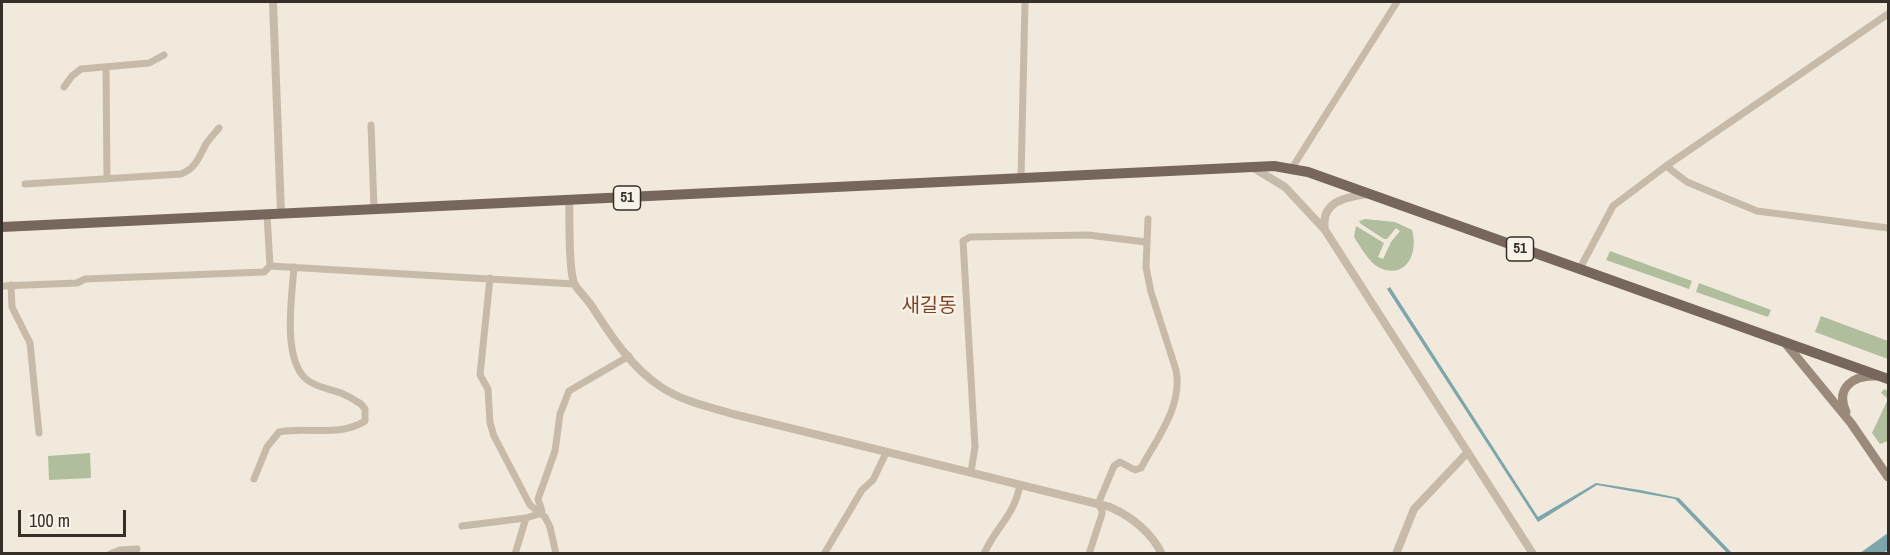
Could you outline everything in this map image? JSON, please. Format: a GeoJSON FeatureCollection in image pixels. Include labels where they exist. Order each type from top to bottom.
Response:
{"type":"FeatureCollection","features":[{"type":"Feature","properties":{"kind":"main road","name":"51"},"geometry":{"type":"LineString","coordinates":[[2,227],[1252,167],[1292,168],[1786,344]]}},
{"type":"Feature","properties":{"kind":"main road"},"geometry":{"type":"LineString","coordinates":[[1786,344],[1884,377]]}},
{"type":"Feature","properties":{"kind":"main road"},"geometry":{"type":"LineString","coordinates":[[1786,344],[1851,423],[1888,477]]}},
{"type":"Feature","properties":{"kind":"main road"},"geometry":{"type":"LineString","coordinates":[[1851,423],[1842,405],[1845,390],[1850,382],[1857,378],[1884,377]]}},
{"type":"Feature","properties":{"kind":"street"},"geometry":{"type":"LineString","coordinates":[[273,2],[281,213]]}},
{"type":"Feature","properties":{"kind":"street"},"geometry":{"type":"LineString","coordinates":[[1021,179],[1025,2]]}},
{"type":"Feature","properties":{"kind":"street"},"geometry":{"type":"LineString","coordinates":[[1292,168],[1397,2]]}},
{"type":"Feature","properties":{"kind":"street"},"geometry":{"type":"LineString","coordinates":[[1579,270],[1613,206],[1666,166],[1888,14]]}},
{"type":"Feature","properties":{"kind":"street"},"geometry":{"type":"LineString","coordinates":[[64,87],[81,69],[149,63],[164,55]]}},
{"type":"Feature","properties":{"kind":"street"},"geometry":{"type":"LineString","coordinates":[[106,68],[107,179]]}},
{"type":"Feature","properties":{"kind":"street"},"geometry":{"type":"LineString","coordinates":[[371,125],[374,208]]}},
{"type":"Feature","properties":{"kind":"street"},"geometry":{"type":"LineString","coordinates":[[25,184],[181,174],[190,171],[199,160],[207,142],[219,128]]}},
{"type":"Feature","properties":{"kind":"street"},"geometry":{"type":"LineString","coordinates":[[1666,166],[1687,182],[1757,211],[1888,228]]}},
{"type":"Feature","properties":{"kind":"street"},"geometry":{"type":"LineString","coordinates":[[1252,167],[1285,187],[1325,230],[1533,554]]}},
{"type":"Feature","properties":{"kind":"street"},"geometry":{"type":"LineString","coordinates":[[1325,230],[1323,221],[1332,206],[1346,198],[1369,194]]}},
{"type":"Feature","properties":{"kind":"street"},"geometry":{"type":"LineString","coordinates":[[569,201],[571,267],[574,284],[585,296],[611,336],[646,375],[662,388],[694,403],[1118,510],[1141,526],[1151,536],[1162,554]]}},
{"type":"Feature","properties":{"kind":"street"},"geometry":{"type":"LineString","coordinates":[[267,214],[270,266]]}},
{"type":"Feature","properties":{"kind":"street"},"geometry":{"type":"LineString","coordinates":[[1098,504],[1114,466],[1120,462],[1135,470],[1140,468],[1176,400],[1178,381],[1176,370],[1151,292],[1146,267],[1148,219]]}},
{"type":"Feature","properties":{"kind":"street"},"geometry":{"type":"LineString","coordinates":[[971,472],[975,447],[963,241],[970,237],[1088,236],[1146,242]]}},
{"type":"Feature","properties":{"kind":"street"},"geometry":{"type":"LineString","coordinates":[[2,285],[77,283],[86,279],[264,272],[270,266],[574,284]]}},
{"type":"Feature","properties":{"kind":"street"},"geometry":{"type":"LineString","coordinates":[[254,478],[267,447],[279,432],[288,430],[314,432],[356,427],[365,421],[366,416],[362,404],[314,384],[305,378],[299,368],[290,344],[294,267]]}},
{"type":"Feature","properties":{"kind":"street"},"geometry":{"type":"LineString","coordinates":[[490,278],[480,375],[488,389],[490,423],[530,505],[545,517],[550,527],[556,554]]}},
{"type":"Feature","properties":{"kind":"street"},"geometry":{"type":"LineString","coordinates":[[11,285],[12,307],[30,343],[39,433]]}},
{"type":"Feature","properties":{"kind":"street"},"geometry":{"type":"LineString","coordinates":[[540,514],[542,511],[538,499],[555,451],[560,414],[569,391],[629,356]]}},
{"type":"Feature","properties":{"kind":"street"},"geometry":{"type":"LineString","coordinates":[[824,554],[862,490],[873,480],[886,453]]}},
{"type":"Feature","properties":{"kind":"street"},"geometry":{"type":"LineString","coordinates":[[1396,554],[1414,509],[1467,453]]}},
{"type":"Feature","properties":{"kind":"street"},"geometry":{"type":"LineString","coordinates":[[984,554],[989,540],[1012,512],[1020,485]]}},
{"type":"Feature","properties":{"kind":"street"},"geometry":{"type":"LineString","coordinates":[[1089,554],[1102,514],[1098,504]]}},
{"type":"Feature","properties":{"kind":"street"},"geometry":{"type":"LineString","coordinates":[[462,526],[526,518],[540,514]]}},
{"type":"Feature","properties":{"kind":"street"},"geometry":{"type":"LineString","coordinates":[[514,554],[526,518]]}},
{"type":"Feature","properties":{"kind":"street"},"geometry":{"type":"LineString","coordinates":[[110,554],[120,550],[137,549]]}},
{"type":"Feature","properties":{"kind":"green space"},"geometry":{"type":"Polygon","coordinates":[[[1365,219],[1395,222],[1412,230],[1413,248],[1408,263],[1402,268],[1388,270],[1378,267],[1368,258],[1354,237],[1356,226],[1384,243],[1378,257],[1383,259],[1391,242],[1400,231],[1396,228],[1387,239],[1384,239],[1361,224],[1359,221],[1365,219]]]}},
{"type":"Feature","properties":{"kind":"green space"},"geometry":{"type":"Polygon","coordinates":[[[1610,251],[1692,281],[1689,289],[1606,260],[1610,251]]]}},
{"type":"Feature","properties":{"kind":"green space"},"geometry":{"type":"Polygon","coordinates":[[[1699,283],[1771,310],[1768,317],[1696,292],[1699,283]]]}},
{"type":"Feature","properties":{"kind":"green space"},"geometry":{"type":"Polygon","coordinates":[[[1821,316],[1888,341],[1888,359],[1815,332],[1821,316]]]}},
{"type":"Feature","properties":{"kind":"green space"},"geometry":{"type":"Polygon","coordinates":[[[1884,389],[1888,391],[1888,399],[1881,393],[1884,389]]]}},
{"type":"Feature","properties":{"kind":"green space"},"geometry":{"type":"Polygon","coordinates":[[[1888,399],[1888,441],[1880,444],[1872,433],[1888,399]]]}},
{"type":"Feature","properties":{"kind":"green space"},"geometry":{"type":"Polygon","coordinates":[[[90,453],[91,478],[49,480],[48,456],[90,453]]]}},
{"type":"Feature","properties":{"kind":"water"},"geometry":{"type":"Polygon","coordinates":[[[1390,287],[1538,517],[1596,483],[1640,490],[1679,498],[1732,553],[1727,553],[1675,499],[1597,485],[1538,522],[1387,289],[1390,287]]]}},
{"type":"Feature","properties":{"kind":"water"},"geometry":{"type":"Polygon","coordinates":[[[1888,533],[1888,550],[1883,553],[1860,553],[1888,533]]]}},
{"type":"Feature","properties":{"kind":"district","name":"새길동"},"geometry":{"type":"Point","coordinates":[929,307]}}]}
